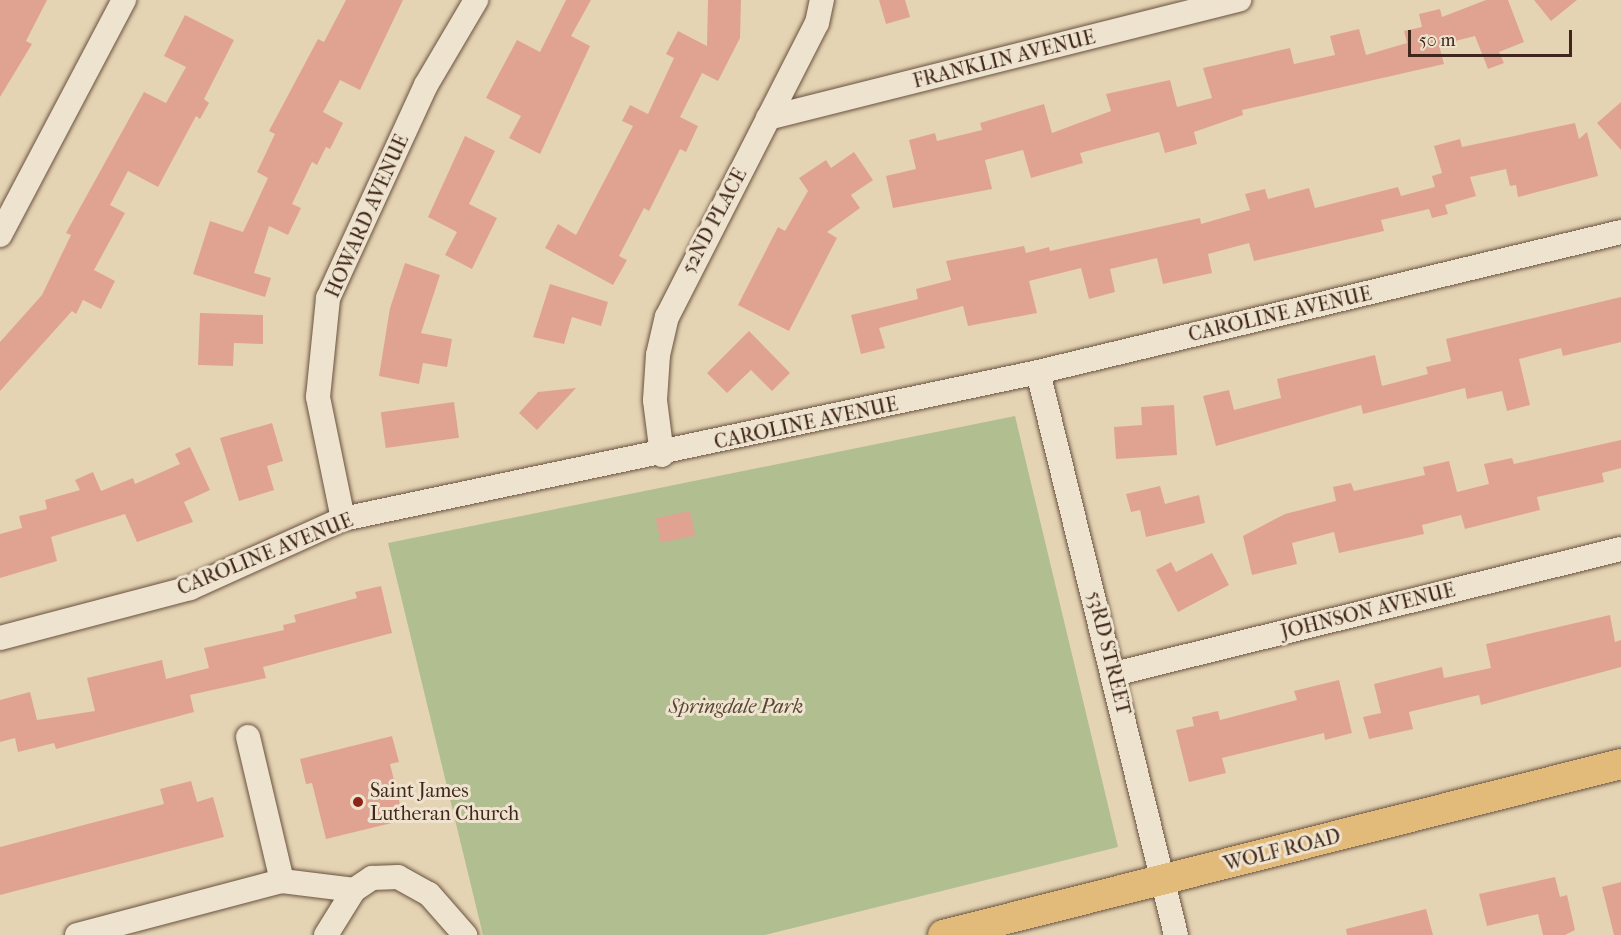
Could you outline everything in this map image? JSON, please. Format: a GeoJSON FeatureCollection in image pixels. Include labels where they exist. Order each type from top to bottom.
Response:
{"type":"FeatureCollection","features":[{"type":"Feature","properties":{"kind":"main road","name":"WOLF ROAD"},"geometry":{"type":"LineString","coordinates":[[943,935],[1621,764]]}},
{"type":"Feature","properties":{"kind":"street"},"geometry":{"type":"LineString","coordinates":[[0,235],[124,0]]}},
{"type":"Feature","properties":{"kind":"street","name":"HOWARD AVENUE"},"geometry":{"type":"LineString","coordinates":[[343,519],[318,397],[328,298],[426,85],[476,0]]}},
{"type":"Feature","properties":{"kind":"street","name":"52ND PLACE"},"geometry":{"type":"LineString","coordinates":[[662,455],[655,400],[658,355],[668,316],[817,23],[822,0]]}},
{"type":"Feature","properties":{"kind":"street","name":"FRANKLIN AVENUE"},"geometry":{"type":"LineString","coordinates":[[768,118],[1239,0]]}},
{"type":"Feature","properties":{"kind":"street","name":"CAROLINE AVENUE"},"geometry":{"type":"LineString","coordinates":[[0,638],[190,588],[343,519],[662,455],[1038,372],[1621,232]]}},
{"type":"Feature","properties":{"kind":"street","name":"53RD STREET"},"geometry":{"type":"LineString","coordinates":[[1038,372],[1114,674],[1176,935]]}},
{"type":"Feature","properties":{"kind":"street","name":"JOHNSON AVENUE"},"geometry":{"type":"LineString","coordinates":[[1114,674],[1621,549]]}},
{"type":"Feature","properties":{"kind":"street"},"geometry":{"type":"LineString","coordinates":[[248,737],[282,881]]}},
{"type":"Feature","properties":{"kind":"street"},"geometry":{"type":"LineString","coordinates":[[326,935],[354,890],[372,878],[398,877],[429,894],[465,935]]}},
{"type":"Feature","properties":{"kind":"street"},"geometry":{"type":"LineString","coordinates":[[77,935],[282,881],[354,890]]}},
{"type":"Feature","properties":{"kind":"green space","name":"Springdale Park"},"geometry":{"type":"Polygon","coordinates":[[[1015,416],[1118,847],[765,935],[483,935],[388,543],[1015,416]]]}},
{"type":"Feature","properties":{"kind":"building"},"geometry":{"type":"Polygon","coordinates":[[[0,0],[47,0],[26,41],[32,44],[0,97],[0,0]]]}},
{"type":"Feature","properties":{"kind":"building"},"geometry":{"type":"Polygon","coordinates":[[[346,0],[403,0],[360,90],[340,80],[323,112],[343,123],[330,149],[326,147],[317,165],[312,162],[292,204],[301,208],[288,235],[269,226],[254,273],[271,278],[265,297],[193,274],[210,221],[243,232],[268,178],[257,172],[275,134],[269,131],[318,39],[324,42],[346,0]]]}},
{"type":"Feature","properties":{"kind":"building"},"geometry":{"type":"Polygon","coordinates":[[[566,0],[591,0],[571,36],[590,46],[540,154],[509,138],[521,116],[486,98],[517,40],[540,52],[566,0]]]}},
{"type":"Feature","properties":{"kind":"building"},"geometry":{"type":"Polygon","coordinates":[[[708,0],[741,0],[740,38],[718,81],[702,73],[680,117],[698,126],[686,152],[680,149],[649,211],[644,208],[619,256],[627,260],[613,285],[545,248],[558,224],[576,235],[633,126],[622,121],[630,105],[648,114],[674,58],[666,54],[678,31],[707,46],[708,0]]]}},
{"type":"Feature","properties":{"kind":"building"},"geometry":{"type":"Polygon","coordinates":[[[879,0],[905,0],[910,17],[886,24],[879,0]]]}},
{"type":"Feature","properties":{"kind":"building"},"geometry":{"type":"Polygon","coordinates":[[[1486,0],[1508,0],[1524,42],[1499,52],[1504,63],[1488,69],[1475,36],[1439,45],[1444,64],[1242,110],[1243,115],[1194,132],[1197,144],[1165,153],[1159,132],[1080,153],[1083,163],[1031,178],[1023,150],[985,160],[992,189],[893,208],[886,176],[916,169],[909,140],[935,133],[937,141],[982,130],[980,123],[1044,104],[1052,133],[1111,111],[1106,94],[1170,80],[1177,107],[1212,98],[1203,68],[1290,48],[1294,64],[1335,55],[1330,36],[1359,29],[1366,55],[1407,43],[1404,31],[1422,27],[1419,14],[1440,9],[1442,17],[1486,0]]]}},
{"type":"Feature","properties":{"kind":"building"},"geometry":{"type":"Polygon","coordinates":[[[1534,0],[1577,0],[1551,21],[1534,0]]]}},
{"type":"Feature","properties":{"kind":"building"},"geometry":{"type":"Polygon","coordinates":[[[185,15],[234,40],[204,99],[209,103],[200,119],[196,116],[158,187],[128,171],[110,205],[125,213],[94,270],[115,281],[101,309],[83,300],[76,314],[72,311],[0,391],[0,342],[42,295],[71,235],[66,233],[144,92],[166,103],[186,67],[164,56],[185,15]]]}},
{"type":"Feature","properties":{"kind":"building"},"geometry":{"type":"Polygon","coordinates":[[[1621,102],[1621,150],[1597,123],[1621,102]]]}},
{"type":"Feature","properties":{"kind":"building"},"geometry":{"type":"Polygon","coordinates":[[[1575,123],[1579,139],[1587,132],[1598,176],[1518,197],[1516,185],[1510,186],[1506,169],[1470,177],[1476,196],[1445,205],[1448,214],[1432,218],[1429,209],[1381,220],[1384,231],[1254,261],[1249,243],[1208,254],[1212,273],[1163,284],[1157,258],[1110,269],[1115,292],[1089,299],[1081,268],[1029,281],[1037,313],[968,326],[963,306],[879,328],[885,348],[861,354],[851,315],[918,299],[916,289],[951,280],[946,261],[1024,246],[1026,253],[1049,247],[1050,251],[1200,218],[1201,224],[1250,210],[1245,194],[1265,189],[1268,199],[1309,188],[1315,208],[1398,187],[1401,196],[1435,187],[1432,176],[1442,173],[1434,146],[1460,139],[1462,147],[1575,123]]]}},
{"type":"Feature","properties":{"kind":"building"},"geometry":{"type":"Polygon","coordinates":[[[465,136],[495,151],[469,204],[497,218],[472,269],[445,255],[457,232],[428,217],[465,136]]]}},
{"type":"Feature","properties":{"kind":"building"},"geometry":{"type":"Polygon","coordinates":[[[854,152],[873,180],[851,195],[860,208],[827,232],[837,238],[789,331],[738,305],[778,227],[785,231],[808,191],[799,178],[826,160],[831,168],[854,152]]]}},
{"type":"Feature","properties":{"kind":"building"},"geometry":{"type":"Polygon","coordinates":[[[405,263],[440,275],[421,333],[452,339],[447,367],[423,363],[419,384],[379,376],[390,308],[405,263]]]}},
{"type":"Feature","properties":{"kind":"building"},"geometry":{"type":"Polygon","coordinates":[[[550,284],[608,302],[601,326],[572,317],[564,344],[533,337],[550,284]]]}},
{"type":"Feature","properties":{"kind":"building"},"geometry":{"type":"Polygon","coordinates":[[[1621,297],[1621,342],[1563,356],[1561,348],[1519,359],[1530,405],[1507,411],[1502,391],[1467,399],[1465,388],[1363,414],[1361,405],[1216,446],[1203,396],[1229,390],[1234,410],[1281,398],[1277,379],[1375,355],[1382,386],[1428,374],[1426,367],[1451,361],[1446,339],[1621,297]]]}},
{"type":"Feature","properties":{"kind":"building"},"geometry":{"type":"Polygon","coordinates":[[[200,313],[263,315],[263,344],[234,343],[233,366],[198,365],[200,313]]]}},
{"type":"Feature","properties":{"kind":"building"},"geometry":{"type":"Polygon","coordinates":[[[749,331],[790,373],[772,391],[751,370],[727,393],[707,373],[749,331]]]}},
{"type":"Feature","properties":{"kind":"building"},"geometry":{"type":"Polygon","coordinates":[[[576,388],[537,430],[519,413],[538,392],[576,388]]]}},
{"type":"Feature","properties":{"kind":"building"},"geometry":{"type":"Polygon","coordinates":[[[454,402],[459,438],[386,448],[381,412],[454,402]]]}},
{"type":"Feature","properties":{"kind":"building"},"geometry":{"type":"Polygon","coordinates":[[[1174,405],[1177,455],[1116,459],[1114,427],[1142,425],[1141,407],[1174,405]]]}},
{"type":"Feature","properties":{"kind":"building"},"geometry":{"type":"Polygon","coordinates":[[[272,423],[283,461],[267,466],[274,490],[239,501],[220,438],[272,423]]]}},
{"type":"Feature","properties":{"kind":"building"},"geometry":{"type":"Polygon","coordinates":[[[1621,440],[1621,468],[1602,473],[1604,482],[1537,497],[1540,510],[1465,529],[1461,515],[1422,525],[1424,534],[1339,553],[1334,532],[1292,543],[1297,564],[1252,575],[1243,536],[1285,514],[1336,501],[1333,487],[1351,483],[1354,491],[1425,475],[1423,467],[1449,461],[1457,492],[1489,484],[1484,464],[1512,458],[1514,464],[1621,440]]]}},
{"type":"Feature","properties":{"kind":"building"},"geometry":{"type":"Polygon","coordinates":[[[190,447],[210,490],[184,502],[193,522],[137,542],[125,514],[51,537],[57,561],[0,578],[0,534],[22,528],[19,516],[47,509],[45,500],[80,490],[75,480],[93,472],[101,491],[133,478],[135,484],[180,464],[175,454],[190,447]]]}},
{"type":"Feature","properties":{"kind":"building"},"geometry":{"type":"Polygon","coordinates":[[[1160,486],[1165,504],[1199,495],[1205,523],[1146,537],[1140,510],[1131,512],[1126,494],[1160,486]]]}},
{"type":"Feature","properties":{"kind":"building"},"geometry":{"type":"Polygon","coordinates":[[[690,511],[695,535],[661,543],[656,518],[690,511]]]}},
{"type":"Feature","properties":{"kind":"building"},"geometry":{"type":"Polygon","coordinates":[[[1212,553],[1229,585],[1178,612],[1156,570],[1171,562],[1176,572],[1212,553]]]}},
{"type":"Feature","properties":{"kind":"building"},"geometry":{"type":"Polygon","coordinates":[[[381,586],[392,633],[263,667],[266,678],[190,695],[194,712],[56,749],[54,743],[18,752],[15,738],[0,742],[0,700],[30,692],[37,720],[95,711],[87,678],[162,660],[166,679],[209,668],[204,648],[284,630],[283,625],[296,622],[294,615],[357,598],[355,592],[381,586]]]}},
{"type":"Feature","properties":{"kind":"building"},"geometry":{"type":"Polygon","coordinates":[[[1610,615],[1615,642],[1621,640],[1621,667],[1481,705],[1479,695],[1409,712],[1413,729],[1369,739],[1363,717],[1381,713],[1374,684],[1442,667],[1444,678],[1491,668],[1486,644],[1610,615]]]}},
{"type":"Feature","properties":{"kind":"building"},"geometry":{"type":"Polygon","coordinates":[[[1339,680],[1352,733],[1325,740],[1324,733],[1222,758],[1226,773],[1189,782],[1176,730],[1194,726],[1192,717],[1218,711],[1220,720],[1297,700],[1294,691],[1339,680]]]}},
{"type":"Feature","properties":{"kind":"building","name":"Saint James Lutheran Church"},"geometry":{"type":"Polygon","coordinates":[[[392,736],[399,762],[390,764],[404,820],[326,839],[312,783],[306,784],[300,759],[392,736]]]}},
{"type":"Feature","properties":{"kind":"building"},"geometry":{"type":"Polygon","coordinates":[[[191,781],[197,802],[213,797],[224,837],[0,895],[0,847],[164,804],[160,789],[191,781]]]}},
{"type":"Feature","properties":{"kind":"building"},"geometry":{"type":"Polygon","coordinates":[[[1555,877],[1560,897],[1567,895],[1575,930],[1565,935],[1543,935],[1538,914],[1487,926],[1479,894],[1555,877]]]}},
{"type":"Feature","properties":{"kind":"building"},"geometry":{"type":"Polygon","coordinates":[[[1621,882],[1621,935],[1614,935],[1602,887],[1621,882]]]}},
{"type":"Feature","properties":{"kind":"building"},"geometry":{"type":"Polygon","coordinates":[[[1426,909],[1433,935],[1347,935],[1346,929],[1426,909]]]}},
{"type":"Feature","properties":{"kind":"place","name":"Saint James Lutheran Church"},"geometry":{"type":"Point","coordinates":[358,802]}}]}
